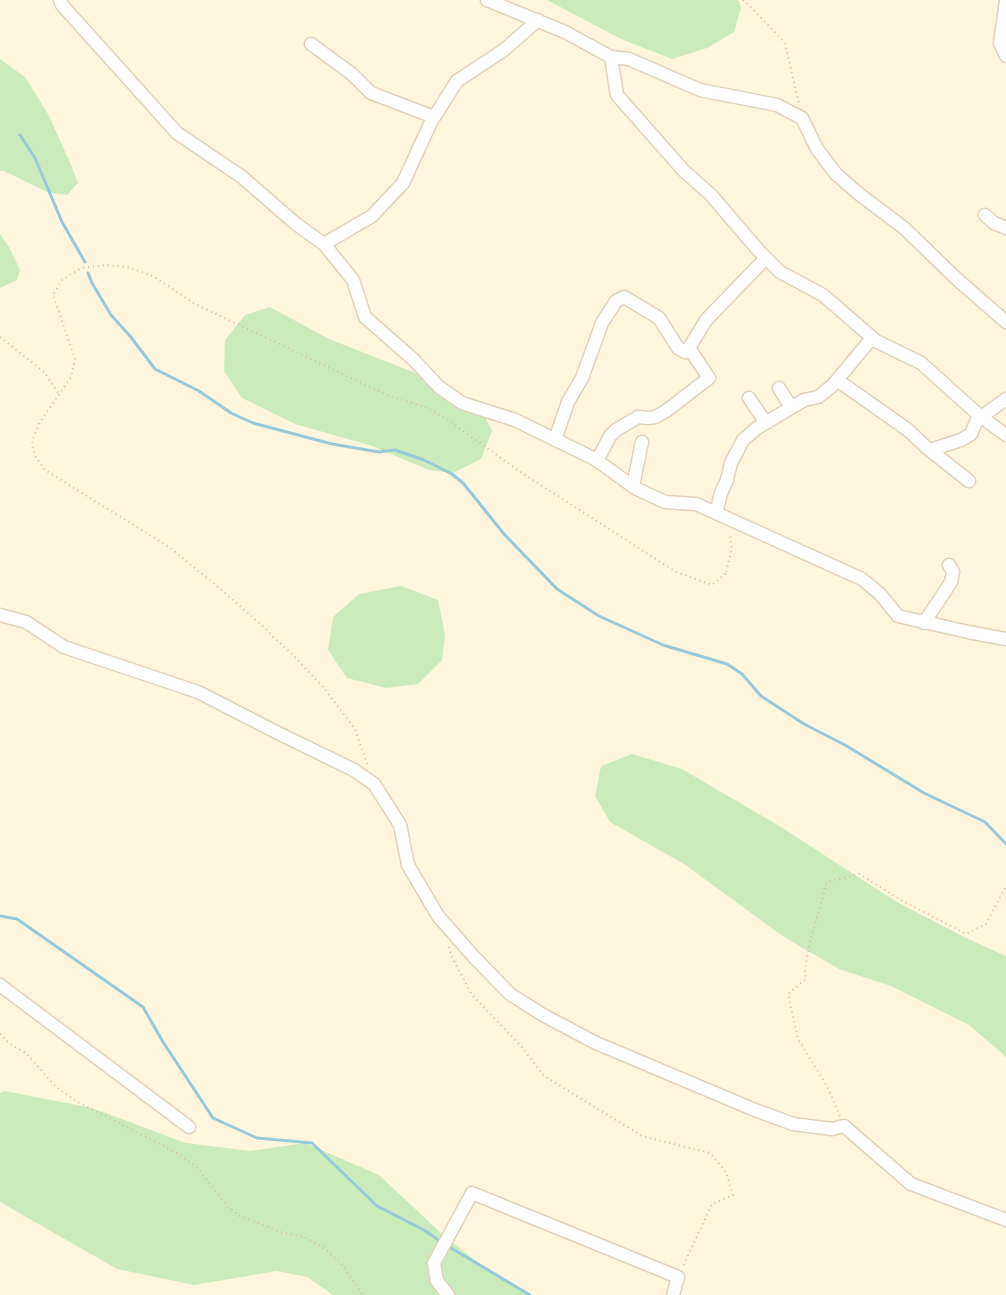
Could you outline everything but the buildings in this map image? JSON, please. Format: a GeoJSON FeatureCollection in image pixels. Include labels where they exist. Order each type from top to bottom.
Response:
{"type":"FeatureCollection","features":[{"type":"Feature","properties":{"kind":"street"},"geometry":{"type":"LineString","coordinates":[[60,0],[62,5],[177,133],[242,177],[296,224],[324,244],[353,280],[365,317],[414,360],[439,387],[462,403],[515,420],[597,460],[632,486],[665,502],[696,504],[862,579],[880,594],[898,616],[1006,639]]}},
{"type":"Feature","properties":{"kind":"street"},"geometry":{"type":"LineString","coordinates":[[487,0],[565,32],[611,56],[629,59],[700,90],[777,105],[802,118],[817,149],[836,174],[904,228],[959,281],[1006,322]]}},
{"type":"Feature","properties":{"kind":"street"},"geometry":{"type":"LineString","coordinates":[[1006,1],[1000,43],[1006,56]]}},
{"type":"Feature","properties":{"kind":"street"},"geometry":{"type":"LineString","coordinates":[[324,244],[372,216],[403,183],[434,117],[457,81],[504,50],[538,20]]}},
{"type":"Feature","properties":{"kind":"street"},"geometry":{"type":"LineString","coordinates":[[311,44],[352,74],[371,93],[434,117]]}},
{"type":"Feature","properties":{"kind":"street"},"geometry":{"type":"LineString","coordinates":[[611,56],[617,95],[683,170],[711,195],[780,272],[823,295],[876,341],[921,363],[980,416],[1006,435]]}},
{"type":"Feature","properties":{"kind":"street"},"geometry":{"type":"LineString","coordinates":[[985,215],[994,223],[1006,228]]}},
{"type":"Feature","properties":{"kind":"street"},"geometry":{"type":"LineString","coordinates":[[597,460],[610,436],[616,430],[638,417],[655,417],[666,411],[710,378],[689,348],[706,320],[766,258]]}},
{"type":"Feature","properties":{"kind":"street"},"geometry":{"type":"LineString","coordinates":[[555,440],[568,402],[582,378],[602,323],[616,301],[624,297],[659,318],[678,348],[685,352],[692,351]]}},
{"type":"Feature","properties":{"kind":"street"},"geometry":{"type":"LineString","coordinates":[[722,516],[721,493],[727,480],[731,463],[743,440],[756,428],[804,400],[818,397],[832,386],[872,338]]}},
{"type":"Feature","properties":{"kind":"street"},"geometry":{"type":"LineString","coordinates":[[837,380],[908,430],[969,481]]}},
{"type":"Feature","properties":{"kind":"street"},"geometry":{"type":"LineString","coordinates":[[779,388],[791,408]]}},
{"type":"Feature","properties":{"kind":"street"},"geometry":{"type":"LineString","coordinates":[[749,398],[766,422]]}},
{"type":"Feature","properties":{"kind":"street"},"geometry":{"type":"LineString","coordinates":[[930,450],[961,440],[971,434],[980,416],[1006,399]]}},
{"type":"Feature","properties":{"kind":"street"},"geometry":{"type":"LineString","coordinates":[[632,486],[642,442]]}},
{"type":"Feature","properties":{"kind":"street"},"geometry":{"type":"LineString","coordinates":[[924,623],[951,582],[953,572],[949,565]]}},
{"type":"Feature","properties":{"kind":"street"},"geometry":{"type":"LineString","coordinates":[[0,615],[26,622],[64,647],[198,692],[354,770],[374,784],[400,825],[408,865],[438,916],[510,994],[543,1015],[596,1043],[754,1110],[793,1124],[832,1129],[844,1126],[910,1184],[1006,1220]]}},
{"type":"Feature","properties":{"kind":"street"},"geometry":{"type":"LineString","coordinates":[[0,985],[189,1127]]}},
{"type":"Feature","properties":{"kind":"street"},"geometry":{"type":"LineString","coordinates":[[448,1295],[437,1281],[434,1263],[472,1193],[678,1277],[673,1295]]}},
{"type":"Feature","properties":{"kind":"path"},"geometry":{"type":"LineString","coordinates":[[743,0],[785,43],[802,118]]}},
{"type":"Feature","properties":{"kind":"path"},"geometry":{"type":"LineString","coordinates":[[367,766],[355,729],[323,687],[266,629],[218,586],[169,547],[45,470],[35,456],[32,441],[40,422],[71,377],[74,359],[53,296],[62,280],[81,268],[106,266],[127,267],[153,276],[195,304],[389,396],[425,407],[448,420],[519,471],[676,572],[712,585],[725,575],[732,549],[722,516]]}},
{"type":"Feature","properties":{"kind":"path"},"geometry":{"type":"LineString","coordinates":[[0,337],[44,372],[59,394]]}},
{"type":"Feature","properties":{"kind":"path"},"geometry":{"type":"LineString","coordinates":[[844,1126],[827,1086],[798,1039],[788,994],[806,979],[805,969],[810,942],[827,882],[859,874],[901,900],[966,934],[986,924],[1006,886]]}},
{"type":"Feature","properties":{"kind":"path"},"geometry":{"type":"LineString","coordinates":[[446,940],[452,957],[472,996],[521,1046],[544,1076],[642,1136],[710,1153],[726,1172],[733,1195],[712,1204],[678,1277]]}},
{"type":"Feature","properties":{"kind":"path"},"geometry":{"type":"LineString","coordinates":[[0,1034],[10,1044],[26,1053],[55,1086],[76,1101],[177,1153],[197,1167],[228,1207],[240,1216],[284,1233],[304,1237],[322,1247],[340,1262],[363,1295]]}},
{"type":"Feature","properties":{"kind":"green space"},"geometry":{"type":"Polygon","coordinates":[[[547,0],[738,0],[741,7],[734,32],[707,48],[672,59],[621,39],[547,0]]]}},
{"type":"Feature","properties":{"kind":"green space"},"geometry":{"type":"Polygon","coordinates":[[[0,59],[25,77],[48,114],[78,183],[67,195],[47,192],[4,171],[0,171],[0,59]]]}},
{"type":"Feature","properties":{"kind":"green space"},"geometry":{"type":"Polygon","coordinates":[[[0,234],[9,247],[20,270],[17,280],[0,288],[0,234]]]}},
{"type":"Feature","properties":{"kind":"green space"},"geometry":{"type":"Polygon","coordinates":[[[270,307],[329,339],[431,379],[482,411],[492,431],[481,459],[453,473],[429,470],[372,446],[295,424],[242,398],[224,371],[225,340],[245,315],[270,307]]]}},
{"type":"Feature","properties":{"kind":"green space"},"geometry":{"type":"Polygon","coordinates":[[[401,586],[438,600],[445,635],[442,660],[418,684],[386,688],[347,678],[328,650],[333,617],[359,594],[401,586]]]}},
{"type":"Feature","properties":{"kind":"green space"},"geometry":{"type":"Polygon","coordinates":[[[632,754],[682,769],[781,827],[895,901],[966,938],[1006,956],[1006,1057],[969,1025],[891,986],[839,969],[784,937],[684,864],[610,822],[595,796],[601,766],[632,754]]]}},
{"type":"Feature","properties":{"kind":"green space"},"geometry":{"type":"Polygon","coordinates":[[[5,1091],[92,1108],[186,1143],[250,1151],[305,1143],[379,1175],[442,1234],[494,1275],[532,1295],[333,1295],[307,1277],[277,1271],[194,1285],[117,1269],[0,1202],[0,1093],[5,1091]]]}},
{"type":"Feature","properties":{"kind":"waterway"},"geometry":{"type":"LineString","coordinates":[[20,135],[35,158],[62,222],[85,262]]}},
{"type":"Feature","properties":{"kind":"waterway"},"geometry":{"type":"LineString","coordinates":[[88,273],[111,315],[155,369],[199,391],[231,413],[253,423],[332,444],[379,452],[395,450],[424,460],[452,474],[463,483],[504,534],[557,589],[599,616],[663,645],[727,664],[742,674],[761,696],[804,724],[845,745],[924,793],[985,822],[1006,844]]}},
{"type":"Feature","properties":{"kind":"waterway"},"geometry":{"type":"LineString","coordinates":[[0,916],[17,919],[143,1007],[163,1042],[213,1118],[257,1138],[312,1143],[377,1206],[424,1230],[441,1242]]}},
{"type":"Feature","properties":{"kind":"waterway"},"geometry":{"type":"LineString","coordinates":[[446,1245],[530,1295]]}}]}
